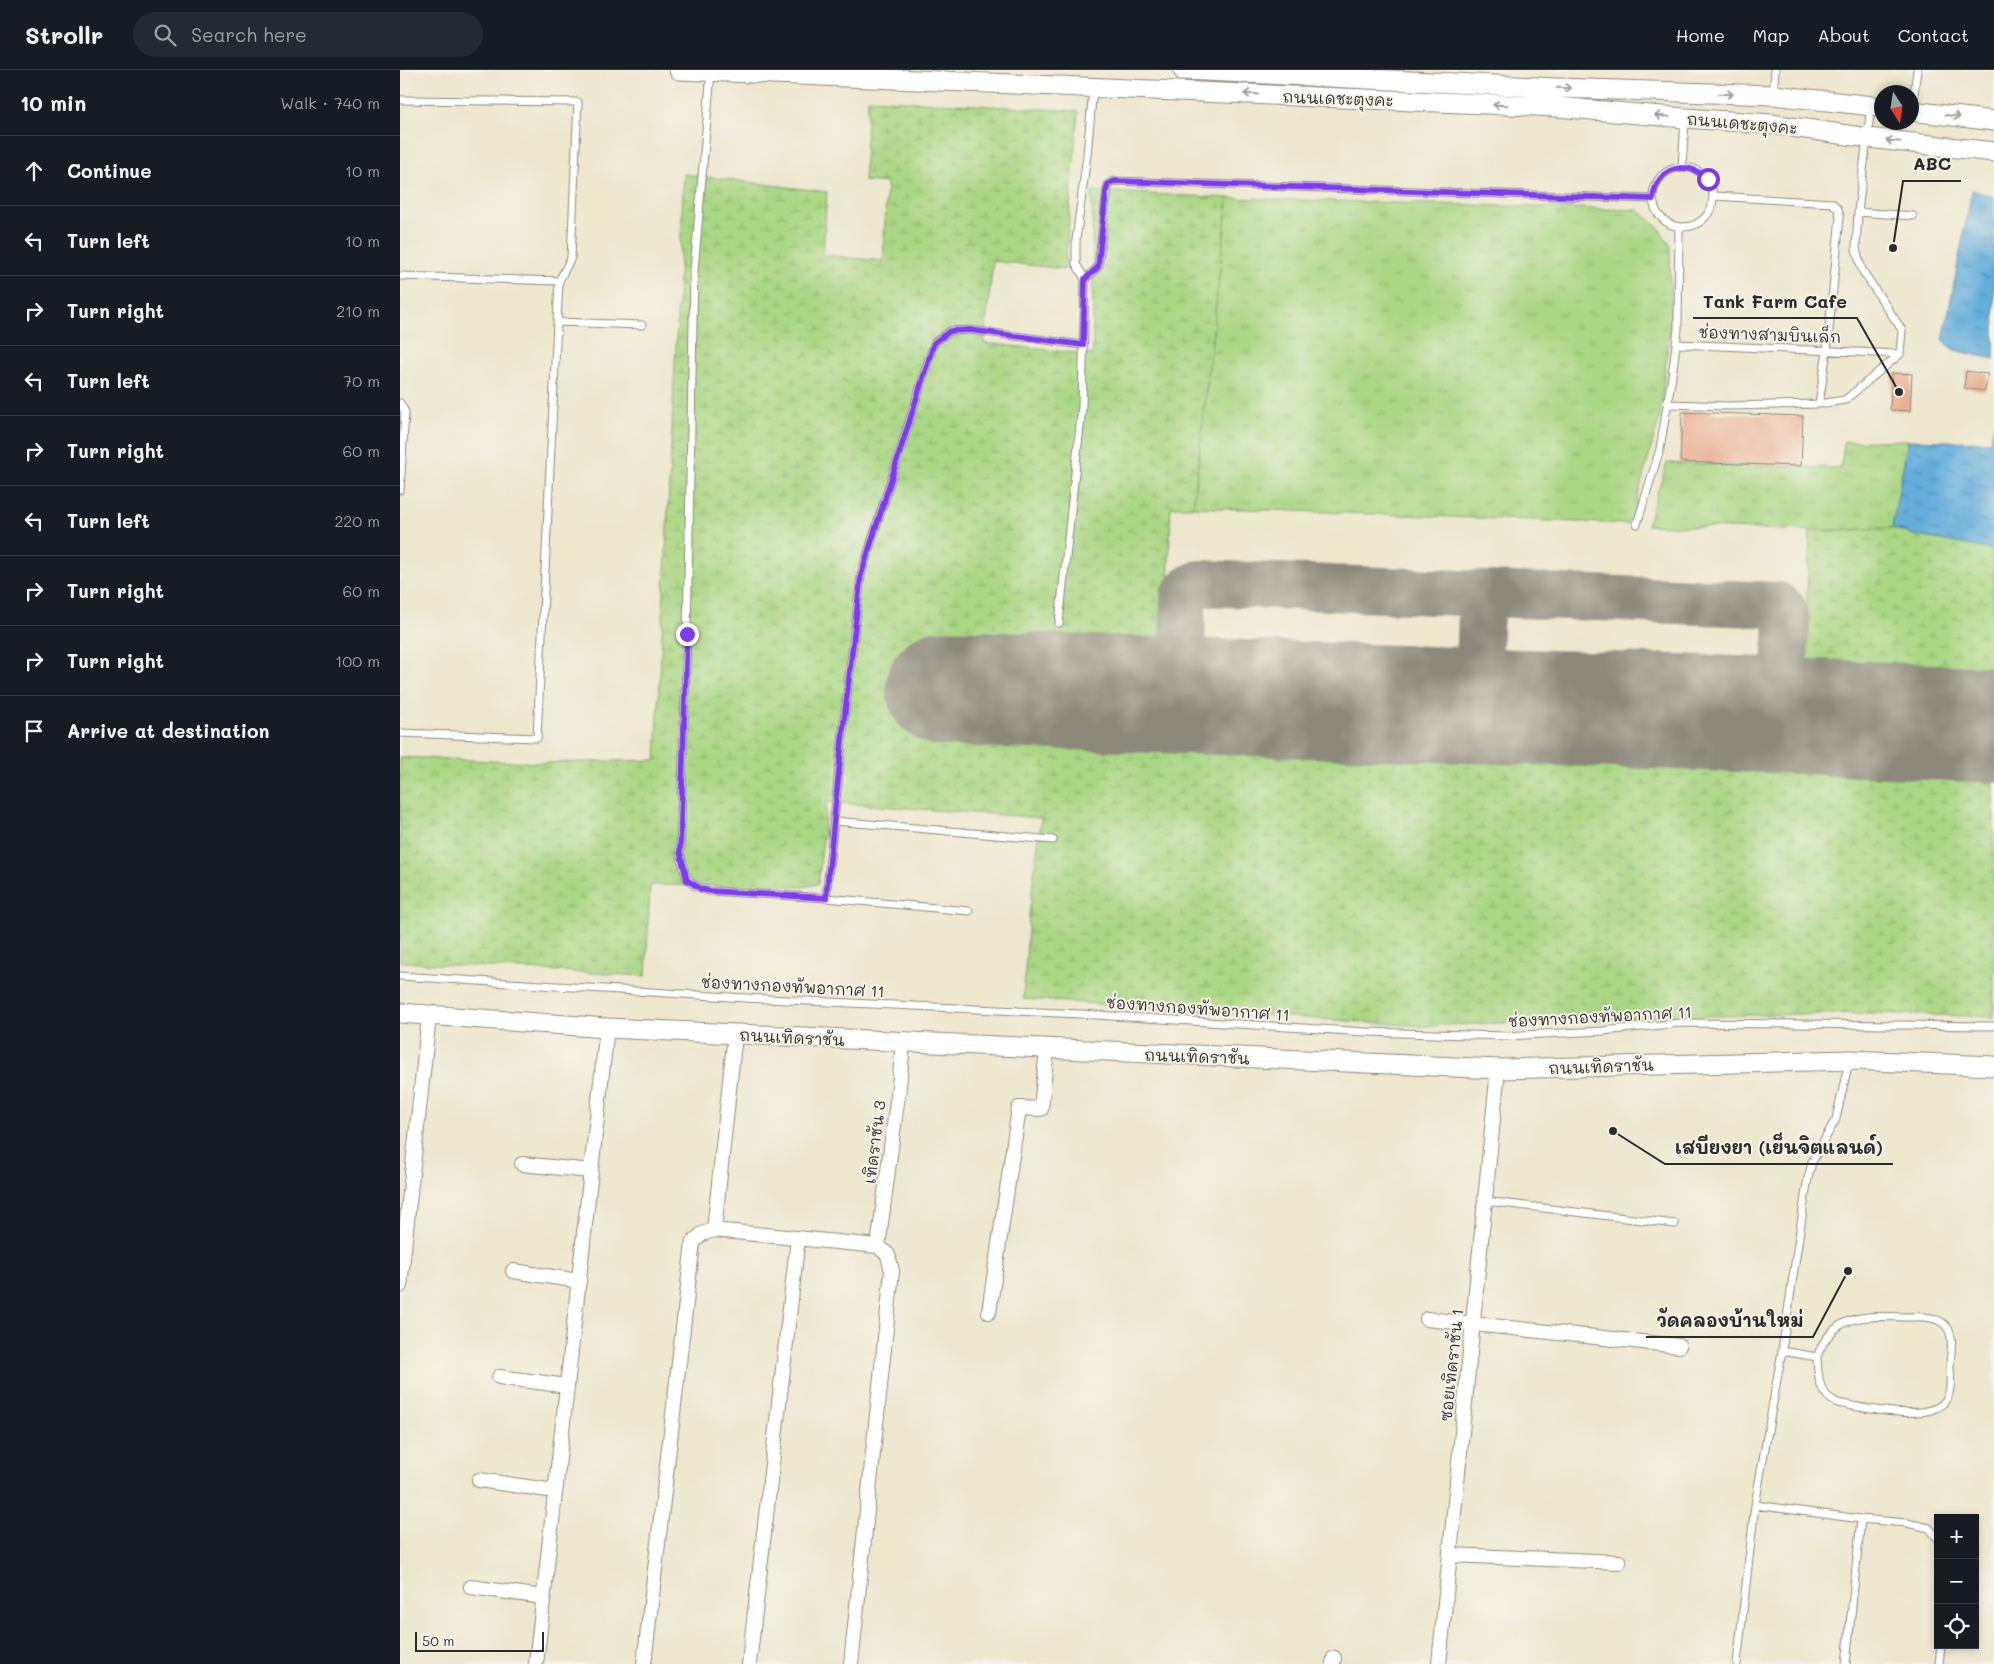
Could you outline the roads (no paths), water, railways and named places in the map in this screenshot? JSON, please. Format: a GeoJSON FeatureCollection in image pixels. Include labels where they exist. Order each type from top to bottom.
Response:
{"type":"FeatureCollection","features":[{"type":"Feature","properties":{"kind":"street","name":"ถนนเดชะตุงคะ"},"geometry":{"type":"LineString","coordinates":[[679,70],[1557,107],[1771,124],[1868,138],[1994,152]]}},
{"type":"Feature","properties":{"kind":"street","name":"ถนนเดชะตุงคะ"},"geometry":{"type":"LineString","coordinates":[[1183,70],[1547,88],[1773,95],[1874,106]]}},
{"type":"Feature","properties":{"kind":"street"},"geometry":{"type":"LineString","coordinates":[[1919,112],[1994,121]]}},
{"type":"Feature","properties":{"kind":"street","name":"ถนนเทิดราชัน"},"geometry":{"type":"LineString","coordinates":[[400,1013],[607,1028],[1498,1069],[1850,1060],[1994,1066]]}},
{"type":"Feature","properties":{"kind":"street"},"geometry":{"type":"LineString","coordinates":[[400,1286],[429,1016]]}},
{"type":"Feature","properties":{"kind":"street"},"geometry":{"type":"LineString","coordinates":[[536,1664],[607,1028]]}},
{"type":"Feature","properties":{"kind":"street"},"geometry":{"type":"LineString","coordinates":[[714,1230],[735,1034]]}},
{"type":"Feature","properties":{"kind":"street","name":"เทิดราชัน 3"},"geometry":{"type":"LineString","coordinates":[[878,1246],[903,1043]]}},
{"type":"Feature","properties":{"kind":"street"},"geometry":{"type":"LineString","coordinates":[[989,1312],[1019,1108],[1041,1109],[1047,1049]]}},
{"type":"Feature","properties":{"kind":"street","name":"ซอยเทิดราชัน 1"},"geometry":{"type":"LineString","coordinates":[[1439,1664],[1498,1069]]}},
{"type":"Feature","properties":{"kind":"street"},"geometry":{"type":"LineString","coordinates":[[522,1164],[591,1171]]}},
{"type":"Feature","properties":{"kind":"street"},"geometry":{"type":"LineString","coordinates":[[644,1664],[693,1242],[702,1234],[714,1230],[878,1246],[888,1255],[892,1271],[850,1664]]}},
{"type":"Feature","properties":{"kind":"street"},"geometry":{"type":"LineString","coordinates":[[749,1664],[798,1238]]}},
{"type":"Feature","properties":{"kind":"street"},"geometry":{"type":"LineString","coordinates":[[513,1271],[579,1281]]}},
{"type":"Feature","properties":{"kind":"street"},"geometry":{"type":"LineString","coordinates":[[1427,1319],[1679,1346]]}},
{"type":"Feature","properties":{"kind":"street"},"geometry":{"type":"LineString","coordinates":[[499,1377],[567,1386]]}},
{"type":"Feature","properties":{"kind":"street"},"geometry":{"type":"LineString","coordinates":[[479,1480],[555,1491]]}},
{"type":"Feature","properties":{"kind":"street"},"geometry":{"type":"LineString","coordinates":[[1450,1555],[1619,1562]]}},
{"type":"Feature","properties":{"kind":"street"},"geometry":{"type":"LineString","coordinates":[[470,1587],[543,1597]]}},
{"type":"Feature","properties":{"kind":"lane"},"geometry":{"type":"LineString","coordinates":[[1773,95],[1775,70]]}},
{"type":"Feature","properties":{"kind":"lane"},"geometry":{"type":"LineString","coordinates":[[1915,85],[1917,70]]}},
{"type":"Feature","properties":{"kind":"lane"},"geometry":{"type":"LineString","coordinates":[[711,71],[694,271],[687,634],[680,852],[687,880],[701,889],[969,911]]}},
{"type":"Feature","properties":{"kind":"lane"},"geometry":{"type":"LineString","coordinates":[[1059,622],[1082,407],[1085,279],[1076,264],[1076,240],[1087,155],[1093,87]]}},
{"type":"Feature","properties":{"kind":"lane"},"geometry":{"type":"LineString","coordinates":[[400,100],[578,102],[571,258],[559,281],[537,738],[400,733]]}},
{"type":"Feature","properties":{"kind":"lane"},"geometry":{"type":"LineString","coordinates":[[1668,404],[1728,406],[1819,404],[1846,400],[1900,354],[1902,330],[1862,270],[1856,249],[1858,212],[1868,138],[1874,114]]}},
{"type":"Feature","properties":{"kind":"lane"},"geometry":{"type":"LineString","coordinates":[[1682,167],[1685,118]]}},
{"type":"Feature","properties":{"kind":"lane"},"geometry":{"type":"LineString","coordinates":[[1682,167],[1692,168],[1708,179],[1714,196],[1710,211],[1700,223],[1690,227],[1679,227],[1664,221],[1654,207],[1654,189],[1664,174],[1682,167]]}},
{"type":"Feature","properties":{"kind":"lane"},"geometry":{"type":"LineString","coordinates":[[1085,279],[1098,267],[1106,193],[1108,184],[1115,181],[1653,199]]}},
{"type":"Feature","properties":{"kind":"lane"},"geometry":{"type":"LineString","coordinates":[[1714,196],[1832,203],[1838,209],[1840,217],[1827,350],[1819,404]]}},
{"type":"Feature","properties":{"kind":"lane"},"geometry":{"type":"LineString","coordinates":[[1858,212],[1913,216]]}},
{"type":"Feature","properties":{"kind":"lane"},"geometry":{"type":"LineString","coordinates":[[1637,524],[1660,449],[1668,404],[1676,344],[1679,227]]}},
{"type":"Feature","properties":{"kind":"lane"},"geometry":{"type":"LineString","coordinates":[[400,276],[559,281]]}},
{"type":"Feature","properties":{"kind":"lane"},"geometry":{"type":"LineString","coordinates":[[557,322],[642,325]]}},
{"type":"Feature","properties":{"kind":"lane"},"geometry":{"type":"LineString","coordinates":[[826,898],[861,575],[934,343],[950,331],[970,330],[1083,345]]}},
{"type":"Feature","properties":{"kind":"lane","name":"ช่องทางสามบินเล็ก"},"geometry":{"type":"LineString","coordinates":[[1676,344],[1900,354]]}},
{"type":"Feature","properties":{"kind":"lane"},"geometry":{"type":"LineString","coordinates":[[400,403],[405,412],[400,490]]}},
{"type":"Feature","properties":{"kind":"lane"},"geometry":{"type":"LineString","coordinates":[[834,821],[1053,840]]}},
{"type":"Feature","properties":{"kind":"lane","name":"ช่องทางกองทัพอากาศ 11"},"geometry":{"type":"LineString","coordinates":[[400,976],[745,998],[1070,1014],[1366,1032],[1505,1036],[1603,1032],[1680,1024],[1994,1026]]}},
{"type":"Feature","properties":{"kind":"lane"},"geometry":{"type":"LineString","coordinates":[[1737,1664],[1755,1505],[1782,1351],[1808,1176],[1812,1162],[1836,1119],[1850,1060]]}},
{"type":"Feature","properties":{"kind":"lane"},"geometry":{"type":"LineString","coordinates":[[1485,1201],[1675,1224]]}},
{"type":"Feature","properties":{"kind":"lane"},"geometry":{"type":"LineString","coordinates":[[1865,1316],[1934,1317],[1946,1326],[1950,1333],[1952,1347],[1948,1398],[1940,1406],[1922,1412],[1906,1414],[1838,1403],[1828,1399],[1823,1391],[1818,1375],[1817,1357],[1822,1343],[1832,1330],[1847,1321],[1865,1316]]}},
{"type":"Feature","properties":{"kind":"lane"},"geometry":{"type":"LineString","coordinates":[[1782,1351],[1817,1357]]}},
{"type":"Feature","properties":{"kind":"lane"},"geometry":{"type":"LineString","coordinates":[[1755,1505],[1860,1519],[1907,1522],[1929,1528],[1934,1534]]}},
{"type":"Feature","properties":{"kind":"lane"},"geometry":{"type":"LineString","coordinates":[[1846,1664],[1860,1519]]}},
{"type":"Feature","properties":{"kind":"lane"},"geometry":{"type":"LineString","coordinates":[[1939,1664],[1941,1649]]}},
{"type":"Feature","properties":{"kind":"water"},"geometry":{"type":"Polygon","coordinates":[[[1972,190],[1994,197],[1994,359],[1954,350],[1943,340],[1972,190]]]}},
{"type":"Feature","properties":{"kind":"water"},"geometry":{"type":"Polygon","coordinates":[[[1994,424],[1994,550],[1914,535],[1892,528],[1908,440],[1990,442],[1994,424]]]}},
{"type":"Feature","properties":{"kind":"place","name":"ABC"},"geometry":{"type":"Point","coordinates":[1893,248]}},
{"type":"Feature","properties":{"kind":"place","name":"Tank Farm Cafe"},"geometry":{"type":"Point","coordinates":[1899,392]}},
{"type":"Feature","properties":{"kind":"place","name":"เสบียงยา (เย็นจิตแลนด์)"},"geometry":{"type":"Point","coordinates":[1613,1131]}},
{"type":"Feature","properties":{"kind":"place","name":"วัดคลองบ้านใหม่"},"geometry":{"type":"Point","coordinates":[1848,1271]}}]}
